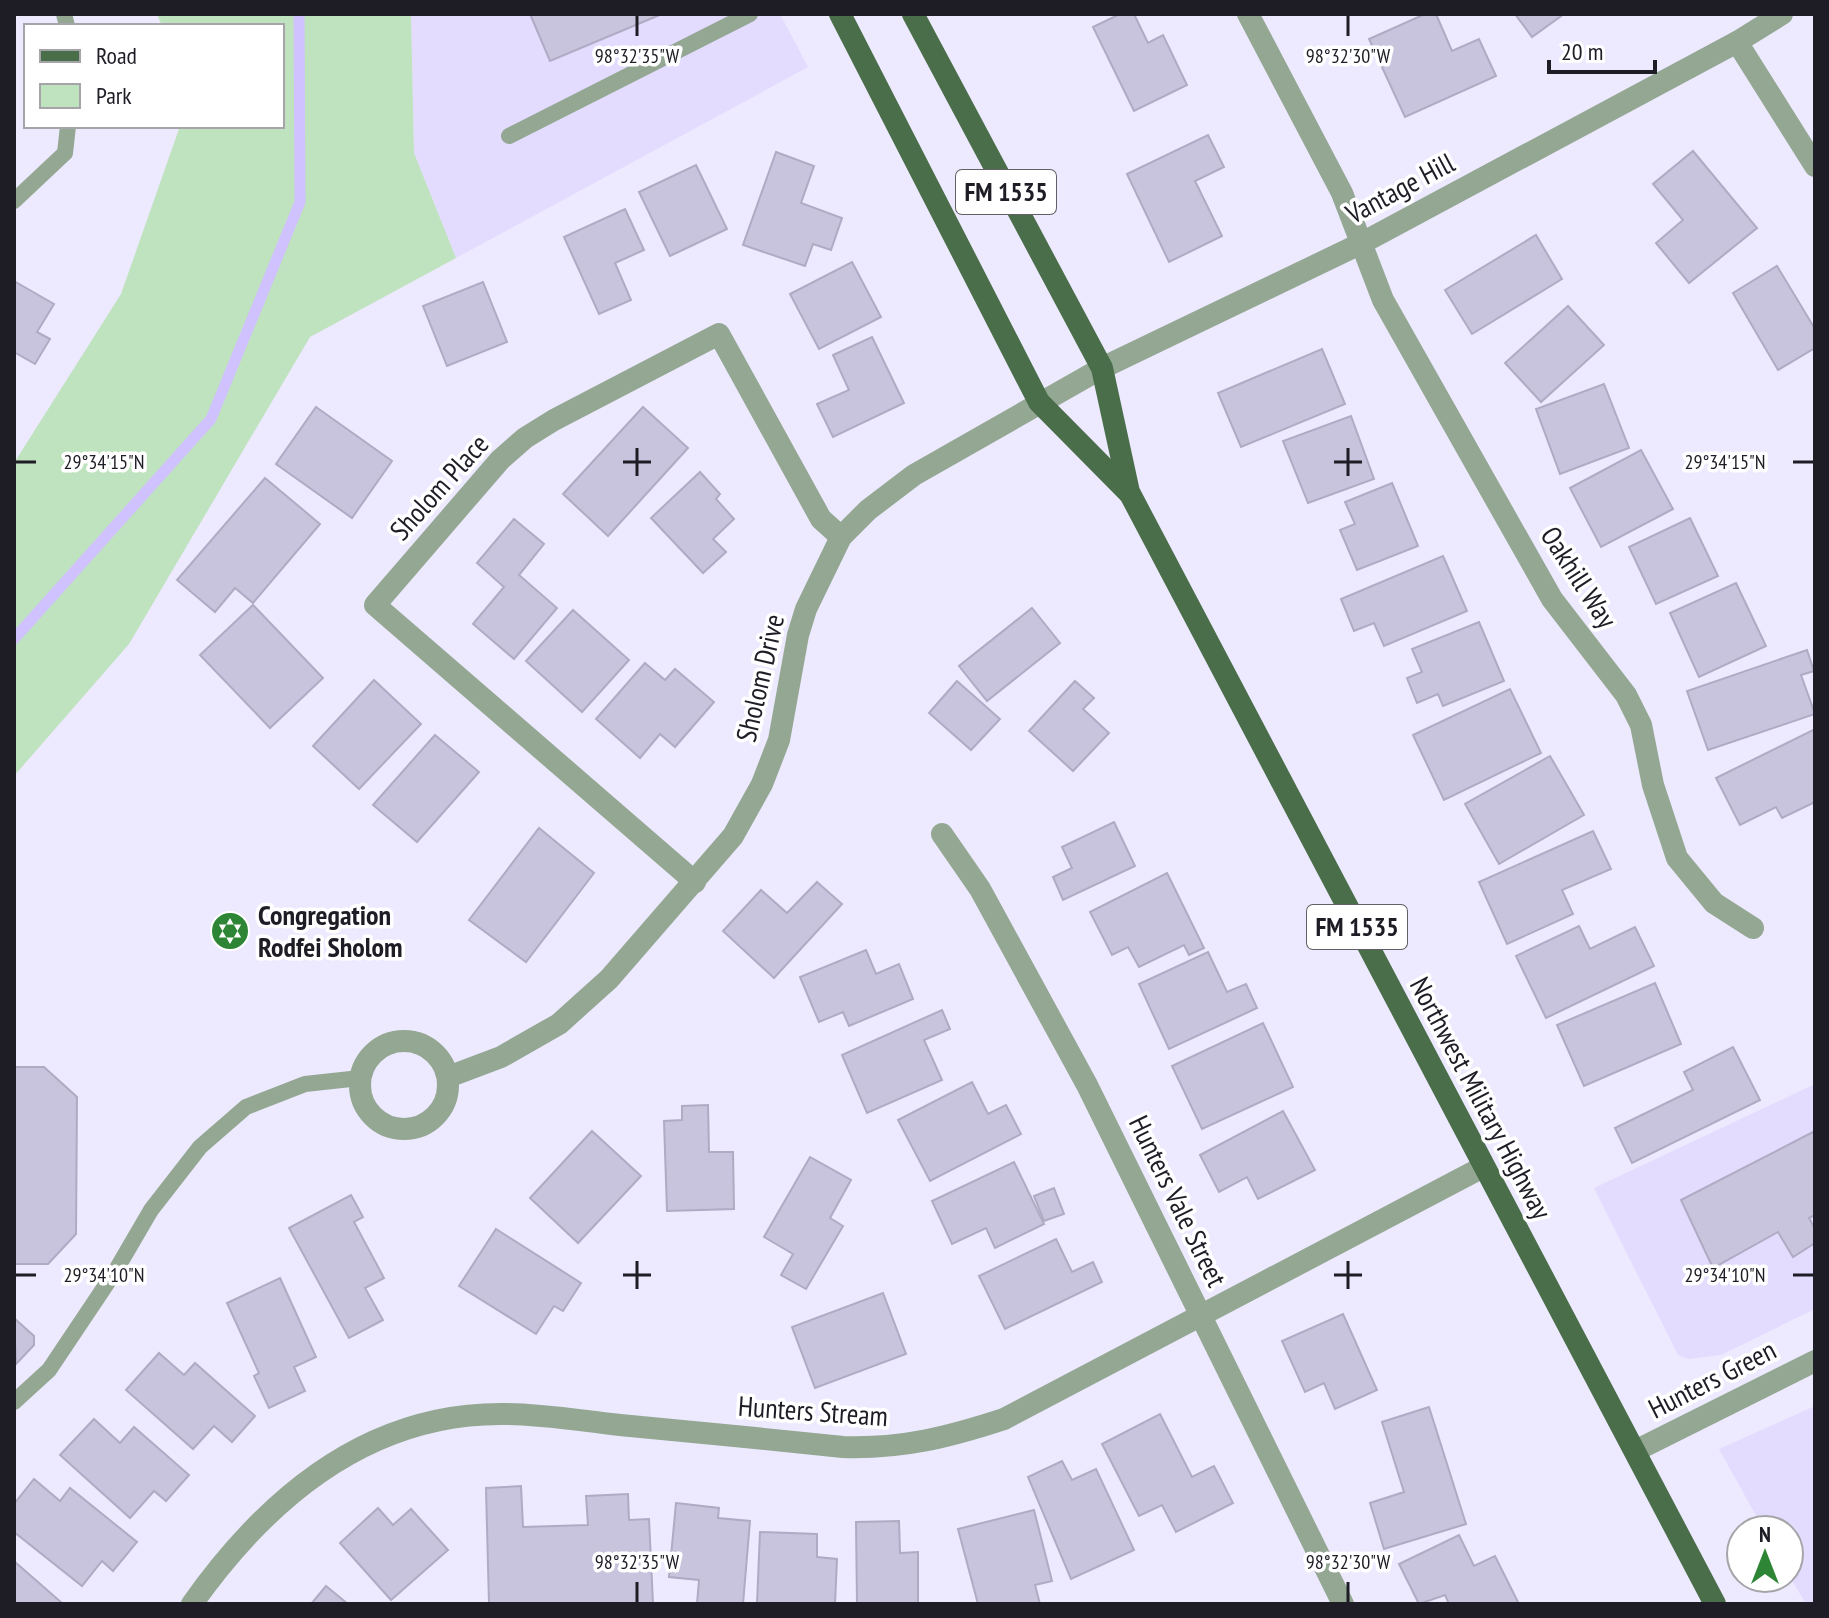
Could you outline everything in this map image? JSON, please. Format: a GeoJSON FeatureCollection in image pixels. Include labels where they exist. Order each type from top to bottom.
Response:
{"type":"FeatureCollection","features":[{"type":"Feature","properties":{"kind":"main road","name":"Northwest Military Highway"},"geometry":{"type":"LineString","coordinates":[[840,14],[1039,402],[1129,492]]}},
{"type":"Feature","properties":{"kind":"main road","name":"Northwest Military Highway"},"geometry":{"type":"LineString","coordinates":[[913,14],[1102,368],[1129,492],[1715,1604]]}},
{"type":"Feature","properties":{"kind":"street","name":"Oakhill Way"},"geometry":{"type":"LineString","coordinates":[[1248,14],[1342,193],[1383,300],[1552,599],[1626,695],[1641,725],[1653,785],[1677,858],[1714,903],[1753,928]]}},
{"type":"Feature","properties":{"kind":"street","name":"Vantage Hill"},"geometry":{"type":"LineString","coordinates":[[1039,402],[1102,368],[1362,243],[1737,42],[1782,14]]}},
{"type":"Feature","properties":{"kind":"street"},"geometry":{"type":"LineString","coordinates":[[1737,42],[1815,166]]}},
{"type":"Feature","properties":{"kind":"street","name":"Sholom Place"},"geometry":{"type":"LineString","coordinates":[[695,882],[375,605],[500,460],[525,438],[719,334],[821,519],[841,537]]}},
{"type":"Feature","properties":{"kind":"street","name":"Sholom Drive"},"geometry":{"type":"LineString","coordinates":[[448,1077],[501,1057],[559,1024],[609,979],[733,836],[762,784],[779,740],[798,635],[841,537],[868,510],[914,475],[1039,402]]}},
{"type":"Feature","properties":{"kind":"street","name":"Hunters Vale Street"},"geometry":{"type":"LineString","coordinates":[[942,834],[980,889],[1087,1085],[1343,1604]]}},
{"type":"Feature","properties":{"kind":"street"},"geometry":{"type":"LineString","coordinates":[[395,1041],[413,1041],[429,1048],[441,1060],[448,1077],[448,1094],[441,1110],[429,1122],[412,1129],[395,1129],[379,1122],[367,1110],[360,1094],[360,1078],[367,1060],[379,1048],[395,1041]]}},
{"type":"Feature","properties":{"kind":"street","name":"Hunters Stream"},"geometry":{"type":"LineString","coordinates":[[192,1604],[211,1577],[287,1496],[337,1458],[401,1430],[504,1414],[843,1447],[909,1446],[942,1440],[1004,1419],[1483,1167]]}},
{"type":"Feature","properties":{"kind":"street","name":"Hunters Green"},"geometry":{"type":"LineString","coordinates":[[1635,1451],[1815,1361]]}},
{"type":"Feature","properties":{"kind":"lane"},"geometry":{"type":"LineString","coordinates":[[509,136],[750,14]]}},
{"type":"Feature","properties":{"kind":"lane"},"geometry":{"type":"LineString","coordinates":[[14,201],[65,153],[68,128]]}},
{"type":"Feature","properties":{"kind":"lane"},"geometry":{"type":"LineString","coordinates":[[14,1402],[49,1370],[116,1270],[151,1210],[200,1147],[246,1107],[305,1084],[360,1078]]}},
{"type":"Feature","properties":{"kind":"shaded area"},"geometry":{"type":"Polygon","coordinates":[[[411,14],[780,14],[808,67],[456,258],[414,153],[411,14]]]}},
{"type":"Feature","properties":{"kind":"shaded area"},"geometry":{"type":"Polygon","coordinates":[[[1815,1084],[1815,1309],[1721,1355],[1688,1359],[1678,1355],[1594,1188],[1815,1084]]]}},
{"type":"Feature","properties":{"kind":"shaded area"},"geometry":{"type":"Polygon","coordinates":[[[1815,1406],[1815,1604],[1806,1604],[1800,1594],[1805,1594],[1805,1514],[1755,1514],[1719,1449],[1815,1406]]]}},
{"type":"Feature","properties":{"kind":"green space"},"geometry":{"type":"Polygon","coordinates":[[[157,14],[411,14],[414,153],[456,258],[310,337],[129,644],[14,776],[14,463],[121,294],[179,128],[284,128],[284,24],[161,24],[157,14]]]}},
{"type":"Feature","properties":{"kind":"building"},"geometry":{"type":"Polygon","coordinates":[[[530,14],[662,14],[550,61],[530,14]]]}},
{"type":"Feature","properties":{"kind":"building"},"geometry":{"type":"Polygon","coordinates":[[[1120,14],[1134,14],[1148,43],[1163,35],[1187,85],[1134,111],[1093,27],[1120,14]]]}},
{"type":"Feature","properties":{"kind":"building"},"geometry":{"type":"Polygon","coordinates":[[[1425,14],[1436,14],[1452,51],[1479,39],[1496,76],[1405,117],[1369,39],[1425,14]]]}},
{"type":"Feature","properties":{"kind":"building"},"geometry":{"type":"Polygon","coordinates":[[[1515,14],[1564,14],[1532,37],[1515,14]]]}},
{"type":"Feature","properties":{"kind":"building"},"geometry":{"type":"Polygon","coordinates":[[[1208,135],[1224,167],[1195,181],[1222,236],[1169,262],[1127,174],[1208,135]]]}},
{"type":"Feature","properties":{"kind":"building"},"geometry":{"type":"Polygon","coordinates":[[[1693,151],[1757,228],[1689,283],[1656,243],[1683,220],[1653,184],[1693,151]]]}},
{"type":"Feature","properties":{"kind":"building"},"geometry":{"type":"Polygon","coordinates":[[[776,152],[814,166],[801,203],[842,218],[831,250],[813,244],[805,266],[743,245],[776,152]]]}},
{"type":"Feature","properties":{"kind":"building"},"geometry":{"type":"Polygon","coordinates":[[[696,165],[727,229],[670,256],[639,192],[696,165]]]}},
{"type":"Feature","properties":{"kind":"building"},"geometry":{"type":"Polygon","coordinates":[[[625,209],[644,250],[615,263],[631,300],[599,314],[564,237],[625,209]]]}},
{"type":"Feature","properties":{"kind":"building"},"geometry":{"type":"Polygon","coordinates":[[[1536,235],[1562,279],[1472,334],[1445,290],[1536,235]]]}},
{"type":"Feature","properties":{"kind":"building"},"geometry":{"type":"Polygon","coordinates":[[[852,262],[881,317],[819,349],[790,294],[852,262]]]}},
{"type":"Feature","properties":{"kind":"building"},"geometry":{"type":"Polygon","coordinates":[[[1777,266],[1815,329],[1815,348],[1778,370],[1733,293],[1777,266]]]}},
{"type":"Feature","properties":{"kind":"building"},"geometry":{"type":"Polygon","coordinates":[[[14,281],[54,304],[37,332],[50,339],[35,364],[14,352],[14,281]]]}},
{"type":"Feature","properties":{"kind":"building"},"geometry":{"type":"Polygon","coordinates":[[[483,282],[507,342],[447,366],[423,306],[483,282]]]}},
{"type":"Feature","properties":{"kind":"building"},"geometry":{"type":"Polygon","coordinates":[[[1568,306],[1604,345],[1541,402],[1505,363],[1568,306]]]}},
{"type":"Feature","properties":{"kind":"building"},"geometry":{"type":"Polygon","coordinates":[[[872,337],[904,403],[833,437],[817,404],[849,390],[833,355],[872,337]]]}},
{"type":"Feature","properties":{"kind":"building"},"geometry":{"type":"Polygon","coordinates":[[[1322,349],[1345,404],[1241,447],[1218,393],[1322,349]]]}},
{"type":"Feature","properties":{"kind":"building"},"geometry":{"type":"Polygon","coordinates":[[[1604,384],[1629,448],[1560,474],[1536,409],[1604,384]]]}},
{"type":"Feature","properties":{"kind":"building"},"geometry":{"type":"Polygon","coordinates":[[[316,407],[392,461],[352,518],[276,464],[316,407]]]}},
{"type":"Feature","properties":{"kind":"building"},"geometry":{"type":"Polygon","coordinates":[[[643,407],[688,448],[608,536],[563,494],[643,407]]]}},
{"type":"Feature","properties":{"kind":"building"},"geometry":{"type":"Polygon","coordinates":[[[1351,416],[1374,479],[1308,503],[1283,441],[1351,416]]]}},
{"type":"Feature","properties":{"kind":"building"},"geometry":{"type":"Polygon","coordinates":[[[1641,450],[1673,509],[1601,547],[1570,488],[1641,450]]]}},
{"type":"Feature","properties":{"kind":"building"},"geometry":{"type":"Polygon","coordinates":[[[700,472],[720,494],[716,499],[734,519],[713,539],[726,552],[703,573],[651,518],[700,472]]]}},
{"type":"Feature","properties":{"kind":"building"},"geometry":{"type":"Polygon","coordinates":[[[265,478],[320,524],[253,603],[235,588],[215,612],[177,580],[265,478]]]}},
{"type":"Feature","properties":{"kind":"building"},"geometry":{"type":"Polygon","coordinates":[[[1392,483],[1418,546],[1357,570],[1340,530],[1355,524],[1345,502],[1392,483]]]}},
{"type":"Feature","properties":{"kind":"building"},"geometry":{"type":"Polygon","coordinates":[[[1690,518],[1718,576],[1656,604],[1629,547],[1690,518]]]}},
{"type":"Feature","properties":{"kind":"building"},"geometry":{"type":"Polygon","coordinates":[[[514,519],[544,544],[519,575],[557,608],[514,659],[473,624],[504,587],[477,563],[514,519]]]}},
{"type":"Feature","properties":{"kind":"building"},"geometry":{"type":"Polygon","coordinates":[[[1443,556],[1467,611],[1384,646],[1374,623],[1354,631],[1341,599],[1443,556]]]}},
{"type":"Feature","properties":{"kind":"building"},"geometry":{"type":"Polygon","coordinates":[[[1736,583],[1766,646],[1699,677],[1670,613],[1736,583]]]}},
{"type":"Feature","properties":{"kind":"building"},"geometry":{"type":"Polygon","coordinates":[[[253,605],[323,678],[270,728],[200,655],[253,605]]]}},
{"type":"Feature","properties":{"kind":"building"},"geometry":{"type":"Polygon","coordinates":[[[1032,608],[1060,643],[987,701],[959,666],[1032,608]]]}},
{"type":"Feature","properties":{"kind":"building"},"geometry":{"type":"Polygon","coordinates":[[[573,610],[629,660],[582,712],[526,661],[573,610]]]}},
{"type":"Feature","properties":{"kind":"building"},"geometry":{"type":"Polygon","coordinates":[[[1479,622],[1504,681],[1443,706],[1438,694],[1417,703],[1407,678],[1422,672],[1412,649],[1479,622]]]}},
{"type":"Feature","properties":{"kind":"building"},"geometry":{"type":"Polygon","coordinates":[[[1807,650],[1814,671],[1801,675],[1815,714],[1708,750],[1687,691],[1807,650]]]}},
{"type":"Feature","properties":{"kind":"building"},"geometry":{"type":"Polygon","coordinates":[[[645,663],[665,680],[675,669],[714,702],[675,747],[660,734],[640,758],[596,719],[645,663]]]}},
{"type":"Feature","properties":{"kind":"building"},"geometry":{"type":"Polygon","coordinates":[[[374,680],[421,724],[359,789],[313,746],[374,680]]]}},
{"type":"Feature","properties":{"kind":"building"},"geometry":{"type":"Polygon","coordinates":[[[957,681],[1000,719],[971,750],[929,713],[957,681]]]}},
{"type":"Feature","properties":{"kind":"building"},"geometry":{"type":"Polygon","coordinates":[[[1075,681],[1094,698],[1083,709],[1109,733],[1073,771],[1029,731],[1075,681]]]}},
{"type":"Feature","properties":{"kind":"building"},"geometry":{"type":"Polygon","coordinates":[[[1510,689],[1541,753],[1444,800],[1413,735],[1510,689]]]}},
{"type":"Feature","properties":{"kind":"building"},"geometry":{"type":"Polygon","coordinates":[[[1815,729],[1815,802],[1782,818],[1776,807],[1740,825],[1716,778],[1815,729]]]}},
{"type":"Feature","properties":{"kind":"building"},"geometry":{"type":"Polygon","coordinates":[[[435,735],[479,772],[417,842],[373,805],[435,735]]]}},
{"type":"Feature","properties":{"kind":"building"},"geometry":{"type":"Polygon","coordinates":[[[1550,756],[1584,815],[1499,864],[1465,804],[1550,756]]]}},
{"type":"Feature","properties":{"kind":"building"},"geometry":{"type":"Polygon","coordinates":[[[1114,822],[1135,866],[1063,900],[1053,877],[1072,868],[1062,847],[1114,822]]]}},
{"type":"Feature","properties":{"kind":"building"},"geometry":{"type":"Polygon","coordinates":[[[539,828],[594,873],[526,962],[469,920],[539,828]]]}},
{"type":"Feature","properties":{"kind":"building"},"geometry":{"type":"Polygon","coordinates":[[[1593,831],[1611,869],[1562,890],[1573,914],[1507,944],[1479,882],[1593,831]]]}},
{"type":"Feature","properties":{"kind":"building"},"geometry":{"type":"Polygon","coordinates":[[[1167,873],[1204,948],[1189,955],[1184,945],[1139,967],[1128,947],[1112,955],[1090,912],[1167,873]]]}},
{"type":"Feature","properties":{"kind":"building"},"geometry":{"type":"Polygon","coordinates":[[[817,882],[842,904],[774,978],[723,931],[761,890],[787,913],[817,882]]]}},
{"type":"Feature","properties":{"kind":"building"},"geometry":{"type":"Polygon","coordinates":[[[1579,926],[1590,949],[1635,927],[1654,966],[1546,1018],[1516,956],[1579,926]]]}},
{"type":"Feature","properties":{"kind":"building"},"geometry":{"type":"Polygon","coordinates":[[[866,950],[876,974],[899,964],[913,999],[849,1026],[843,1012],[819,1022],[800,977],[866,950]]]}},
{"type":"Feature","properties":{"kind":"building"},"geometry":{"type":"Polygon","coordinates":[[[1208,952],[1227,992],[1246,984],[1257,1008],[1169,1049],[1139,984],[1208,952]]]}},
{"type":"Feature","properties":{"kind":"building"},"geometry":{"type":"Polygon","coordinates":[[[1655,983],[1681,1044],[1584,1086],[1557,1025],[1655,983]]]}},
{"type":"Feature","properties":{"kind":"building"},"geometry":{"type":"Polygon","coordinates":[[[942,1010],[950,1029],[924,1040],[942,1080],[867,1113],[842,1055],[942,1010]]]}},
{"type":"Feature","properties":{"kind":"building"},"geometry":{"type":"Polygon","coordinates":[[[1263,1023],[1293,1087],[1202,1129],[1172,1066],[1263,1023]]]}},
{"type":"Feature","properties":{"kind":"building"},"geometry":{"type":"Polygon","coordinates":[[[1733,1047],[1760,1100],[1632,1163],[1615,1128],[1693,1090],[1684,1072],[1733,1047]]]}},
{"type":"Feature","properties":{"kind":"building"},"geometry":{"type":"Polygon","coordinates":[[[14,1067],[44,1067],[77,1097],[76,1234],[48,1264],[14,1264],[14,1067]]]}},
{"type":"Feature","properties":{"kind":"building"},"geometry":{"type":"Polygon","coordinates":[[[972,1082],[988,1114],[1006,1105],[1021,1134],[930,1181],[898,1120],[972,1082]]]}},
{"type":"Feature","properties":{"kind":"building"},"geometry":{"type":"Polygon","coordinates":[[[708,1105],[709,1152],[733,1152],[734,1209],[667,1211],[664,1121],[682,1120],[682,1106],[708,1105]]]}},
{"type":"Feature","properties":{"kind":"building"},"geometry":{"type":"Polygon","coordinates":[[[1283,1111],[1315,1170],[1258,1199],[1247,1177],[1219,1192],[1200,1155],[1283,1111]]]}},
{"type":"Feature","properties":{"kind":"building"},"geometry":{"type":"Polygon","coordinates":[[[592,1131],[641,1176],[578,1243],[530,1198],[592,1131]]]}},
{"type":"Feature","properties":{"kind":"building"},"geometry":{"type":"Polygon","coordinates":[[[1815,1131],[1815,1215],[1809,1218],[1815,1229],[1815,1243],[1793,1257],[1778,1232],[1713,1268],[1681,1200],[1815,1131]]]}},
{"type":"Feature","properties":{"kind":"building"},"geometry":{"type":"Polygon","coordinates":[[[810,1157],[851,1180],[830,1218],[843,1226],[806,1289],[781,1275],[793,1254],[764,1237],[810,1157]]]}},
{"type":"Feature","properties":{"kind":"building"},"geometry":{"type":"Polygon","coordinates":[[[1014,1162],[1044,1224],[995,1248],[986,1228],[952,1244],[932,1201],[1014,1162]]]}},
{"type":"Feature","properties":{"kind":"building"},"geometry":{"type":"Polygon","coordinates":[[[1054,1188],[1064,1214],[1044,1221],[1034,1196],[1054,1188]]]}},
{"type":"Feature","properties":{"kind":"building"},"geometry":{"type":"Polygon","coordinates":[[[351,1195],[363,1217],[354,1222],[384,1278],[365,1288],[383,1320],[349,1338],[289,1228],[351,1195]]]}},
{"type":"Feature","properties":{"kind":"building"},"geometry":{"type":"Polygon","coordinates":[[[496,1229],[581,1283],[563,1311],[554,1306],[536,1334],[459,1286],[496,1229]]]}},
{"type":"Feature","properties":{"kind":"building"},"geometry":{"type":"Polygon","coordinates":[[[1056,1239],[1072,1272],[1093,1262],[1102,1282],[1005,1329],[979,1276],[1056,1239]]]}},
{"type":"Feature","properties":{"kind":"building"},"geometry":{"type":"Polygon","coordinates":[[[280,1278],[316,1357],[294,1367],[305,1391],[269,1408],[254,1376],[259,1373],[227,1303],[280,1278]]]}},
{"type":"Feature","properties":{"kind":"building"},"geometry":{"type":"Polygon","coordinates":[[[883,1293],[906,1354],[815,1388],[792,1327],[883,1293]]]}},
{"type":"Feature","properties":{"kind":"building"},"geometry":{"type":"Polygon","coordinates":[[[1343,1314],[1377,1390],[1335,1409],[1324,1383],[1305,1392],[1282,1341],[1343,1314]]]}},
{"type":"Feature","properties":{"kind":"building"},"geometry":{"type":"Polygon","coordinates":[[[14,1318],[34,1336],[34,1345],[16,1364],[14,1318]]]}},
{"type":"Feature","properties":{"kind":"building"},"geometry":{"type":"Polygon","coordinates":[[[159,1353],[184,1375],[195,1363],[255,1416],[232,1442],[214,1426],[193,1449],[126,1390],[159,1353]]]}},
{"type":"Feature","properties":{"kind":"building"},"geometry":{"type":"Polygon","coordinates":[[[1429,1407],[1466,1524],[1384,1549],[1370,1503],[1404,1492],[1382,1422],[1429,1407]]]}},
{"type":"Feature","properties":{"kind":"building"},"geometry":{"type":"Polygon","coordinates":[[[1160,1414],[1192,1477],[1214,1466],[1233,1503],[1176,1532],[1162,1505],[1139,1516],[1102,1444],[1160,1414]]]}},
{"type":"Feature","properties":{"kind":"building"},"geometry":{"type":"Polygon","coordinates":[[[94,1419],[120,1443],[134,1427],[189,1475],[166,1501],[154,1491],[130,1518],[60,1455],[94,1419]]]}},
{"type":"Feature","properties":{"kind":"building"},"geometry":{"type":"Polygon","coordinates":[[[1062,1461],[1072,1480],[1096,1469],[1134,1550],[1071,1579],[1028,1477],[1062,1461]]]}},
{"type":"Feature","properties":{"kind":"building"},"geometry":{"type":"Polygon","coordinates":[[[34,1479],[60,1501],[70,1488],[137,1542],[113,1571],[102,1561],[82,1586],[14,1532],[14,1504],[34,1479]]]}},
{"type":"Feature","properties":{"kind":"building"},"geometry":{"type":"Polygon","coordinates":[[[521,1486],[523,1527],[588,1525],[586,1496],[628,1494],[629,1520],[649,1519],[653,1604],[489,1604],[486,1488],[521,1486]]]}},
{"type":"Feature","properties":{"kind":"building"},"geometry":{"type":"Polygon","coordinates":[[[676,1503],[719,1508],[718,1518],[750,1521],[743,1604],[697,1604],[699,1580],[669,1577],[676,1503]]]}},
{"type":"Feature","properties":{"kind":"building"},"geometry":{"type":"Polygon","coordinates":[[[378,1508],[393,1525],[411,1509],[448,1550],[391,1600],[340,1543],[378,1508]]]}},
{"type":"Feature","properties":{"kind":"building"},"geometry":{"type":"Polygon","coordinates":[[[1034,1510],[1052,1581],[1035,1585],[1040,1604],[978,1604],[958,1529],[1034,1510]]]}},
{"type":"Feature","properties":{"kind":"building"},"geometry":{"type":"Polygon","coordinates":[[[899,1521],[900,1553],[918,1552],[918,1604],[857,1604],[856,1522],[899,1521]]]}},
{"type":"Feature","properties":{"kind":"building"},"geometry":{"type":"Polygon","coordinates":[[[760,1532],[817,1534],[817,1557],[837,1559],[835,1604],[757,1604],[760,1532]]]}},
{"type":"Feature","properties":{"kind":"building"},"geometry":{"type":"Polygon","coordinates":[[[1459,1535],[1474,1566],[1495,1556],[1519,1604],[1449,1604],[1445,1595],[1419,1604],[1399,1564],[1459,1535]]]}},
{"type":"Feature","properties":{"kind":"building"},"geometry":{"type":"Polygon","coordinates":[[[15,1562],[62,1603],[14,1604],[15,1562]]]}},
{"type":"Feature","properties":{"kind":"building"},"geometry":{"type":"Polygon","coordinates":[[[326,1586],[348,1604],[311,1604],[326,1586]]]}},
{"type":"Feature","properties":{"kind":"waterway"},"geometry":{"type":"LineString","coordinates":[[14,639],[211,419],[300,202],[299,14]]}},
{"type":"Feature","properties":{"kind":"place","name":"Congregation Rodfei Sholom"},"geometry":{"type":"Point","coordinates":[230,931]}}]}
